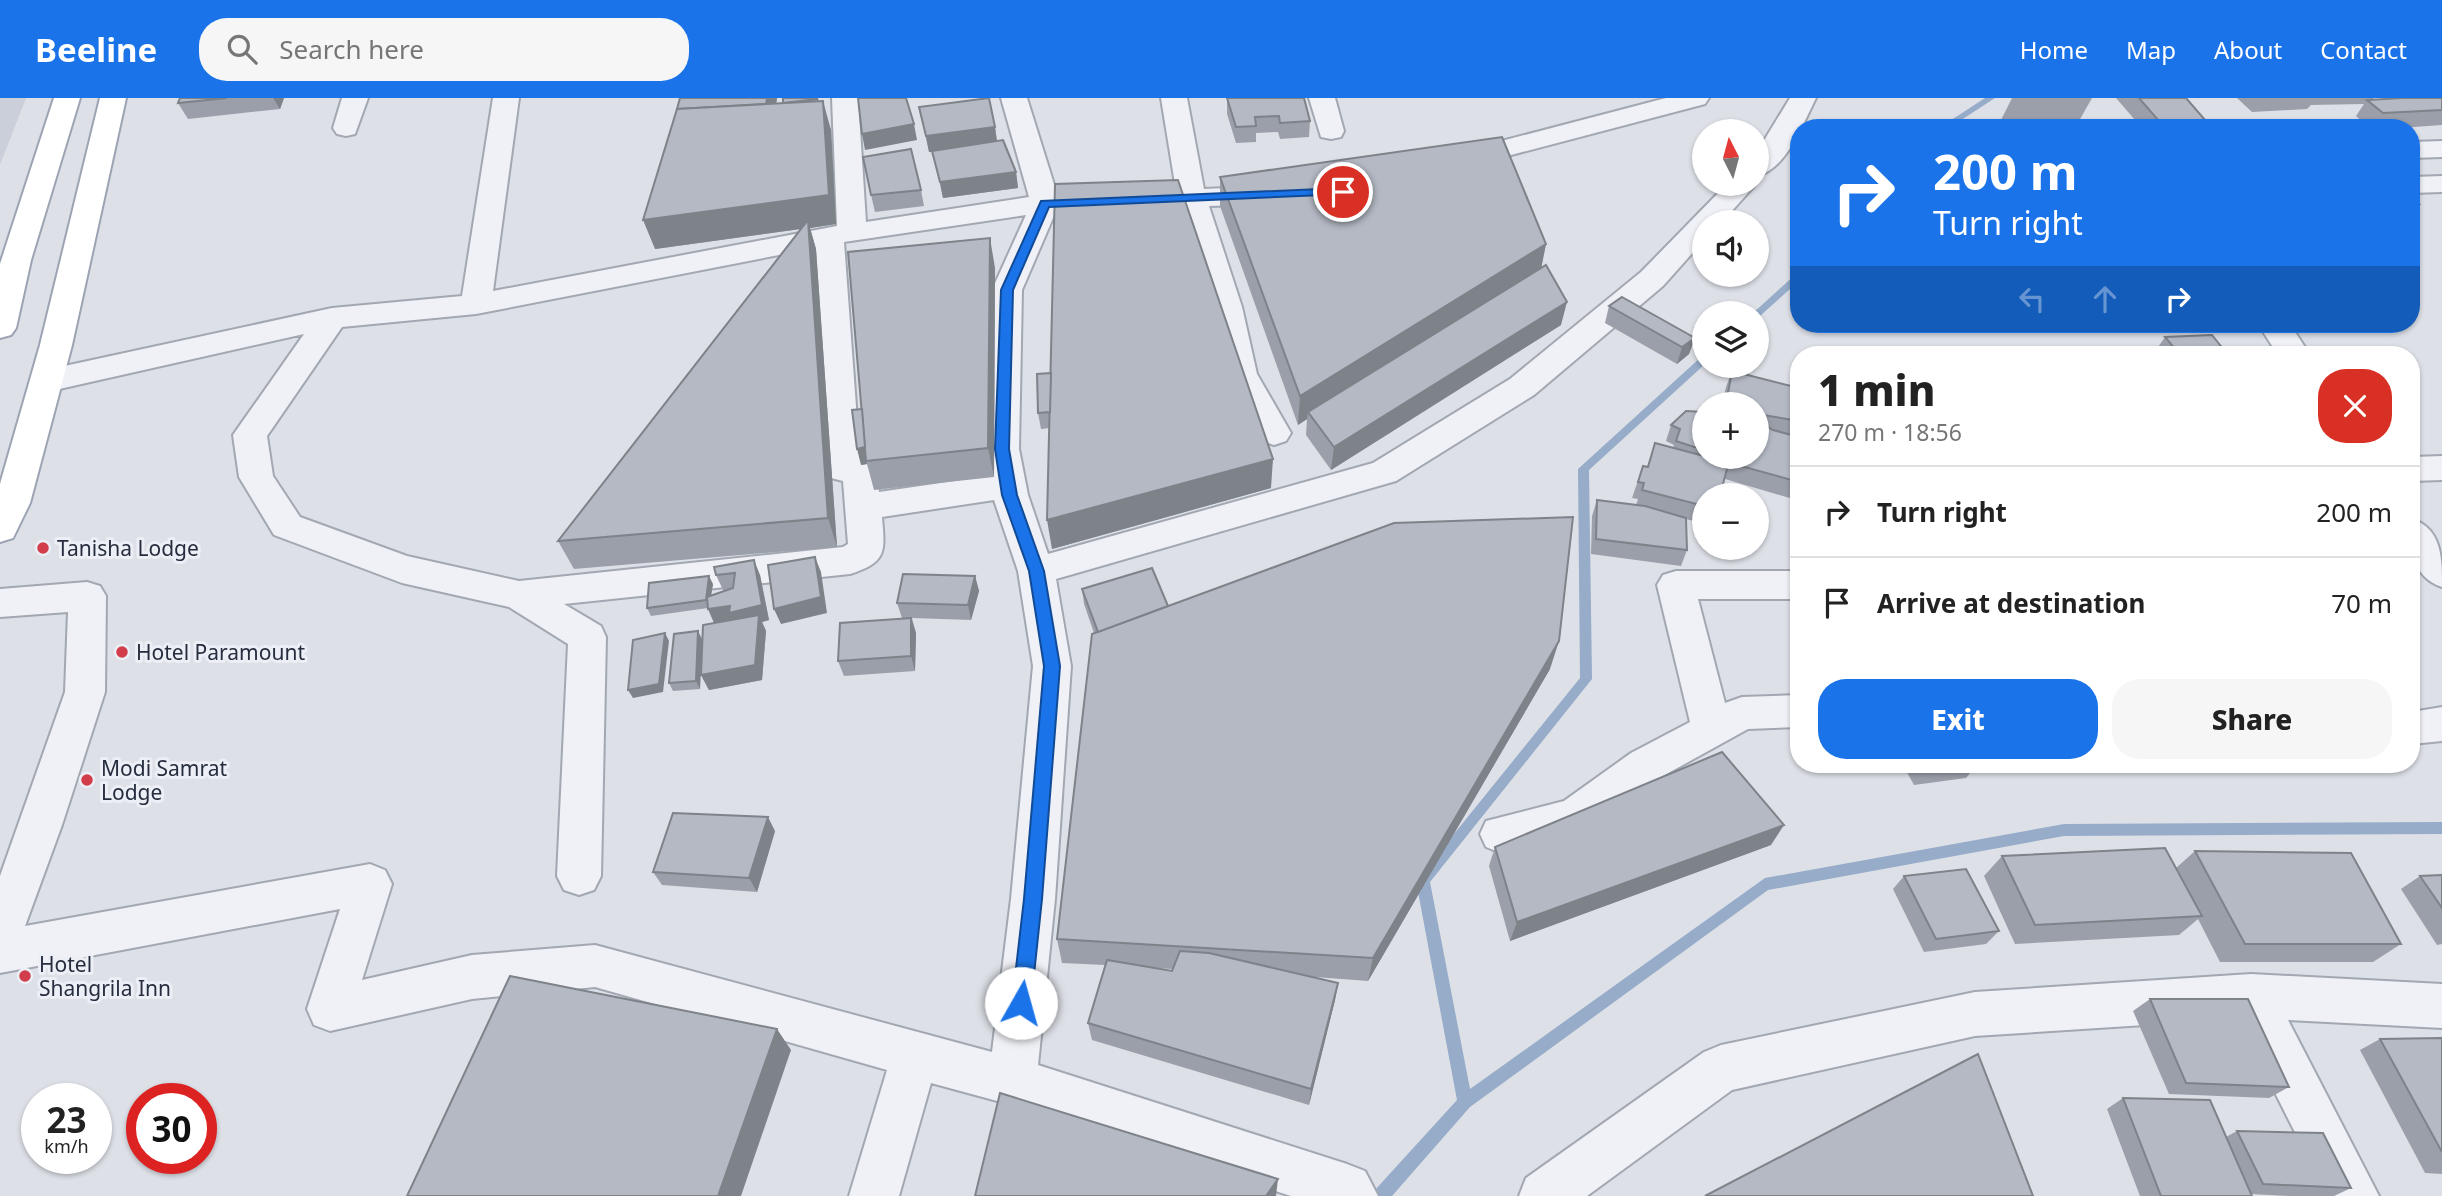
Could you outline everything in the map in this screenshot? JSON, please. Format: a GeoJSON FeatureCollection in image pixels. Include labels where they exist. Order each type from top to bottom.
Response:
{"type":"FeatureCollection","features":[{"type":"Feature","properties":{"kind":"main road"},"geometry":{"type":"LineString","coordinates":[[0,328],[16,260],[67,98]]}},
{"type":"Feature","properties":{"kind":"main road"},"geometry":{"type":"LineString","coordinates":[[0,529],[12,503],[46,381],[113,98]]}},
{"type":"Feature","properties":{"kind":"street"},"geometry":{"type":"LineString","coordinates":[[346,128],[355,98]]}},
{"type":"Feature","properties":{"kind":"street"},"geometry":{"type":"LineString","coordinates":[[476,304],[506,98]]}},
{"type":"Feature","properties":{"kind":"street"},"geometry":{"type":"LineString","coordinates":[[332,318],[250,435],[256,477],[287,526],[402,569],[519,595],[850,560],[867,550],[859,473],[843,469],[841,234],[845,98]]}},
{"type":"Feature","properties":{"kind":"street"},"geometry":{"type":"LineString","coordinates":[[1012,1080],[1033,899],[1052,666],[1036,571],[1008,486],[1002,449],[1007,290],[1045,203],[1014,98]]}},
{"type":"Feature","properties":{"kind":"street"},"geometry":{"type":"LineString","coordinates":[[1174,98],[1192,198],[1227,307],[1241,374],[1274,433]]}},
{"type":"Feature","properties":{"kind":"street"},"geometry":{"type":"LineString","coordinates":[[1322,98],[1331,131]]}},
{"type":"Feature","properties":{"kind":"street"},"geometry":{"type":"LineString","coordinates":[[1434,168],[1696,98]]}},
{"type":"Feature","properties":{"kind":"street"},"geometry":{"type":"LineString","coordinates":[[1791,119],[1803,98]]}},
{"type":"Feature","properties":{"kind":"street"},"geometry":{"type":"LineString","coordinates":[[1769,155],[1790,121]]}},
{"type":"Feature","properties":{"kind":"street"},"geometry":{"type":"LineString","coordinates":[[2420,150],[2442,149]]}},
{"type":"Feature","properties":{"kind":"street"},"geometry":{"type":"LineString","coordinates":[[2420,185],[2442,184]]}},
{"type":"Feature","properties":{"kind":"street"},"geometry":{"type":"LineString","coordinates":[[46,381],[332,318],[476,304],[841,234],[1045,203],[1301,194]]}},
{"type":"Feature","properties":{"kind":"street"},"geometry":{"type":"LineString","coordinates":[[1717,210],[1731,196]]}},
{"type":"Feature","properties":{"kind":"street"},"geometry":{"type":"LineString","coordinates":[[1036,571],[1179,527],[1384,472],[1522,387],[1652,279],[1692,237]]}},
{"type":"Feature","properties":{"kind":"street"},"geometry":{"type":"LineString","coordinates":[[2420,469],[2442,468]]}},
{"type":"Feature","properties":{"kind":"street"},"geometry":{"type":"LineString","coordinates":[[863,507],[1008,486]]}},
{"type":"Feature","properties":{"kind":"street"},"geometry":{"type":"LineString","coordinates":[[2420,544],[2442,573]]}},
{"type":"Feature","properties":{"kind":"street"},"geometry":{"type":"LineString","coordinates":[[2420,584],[2442,583]]}},
{"type":"Feature","properties":{"kind":"street"},"geometry":{"type":"LineString","coordinates":[[1712,729],[1676,585],[1790,585]]}},
{"type":"Feature","properties":{"kind":"street"},"geometry":{"type":"LineString","coordinates":[[519,595],[587,637],[579,876]]}},
{"type":"Feature","properties":{"kind":"street"},"geometry":{"type":"LineString","coordinates":[[0,603],[87,596],[85,692],[41,825],[0,934]]}},
{"type":"Feature","properties":{"kind":"street"},"geometry":{"type":"LineString","coordinates":[[1501,834],[1575,817],[1646,765],[1742,713],[1790,712]]}},
{"type":"Feature","properties":{"kind":"street"},"geometry":{"type":"LineString","coordinates":[[2420,727],[2442,724]]}},
{"type":"Feature","properties":{"kind":"street"},"geometry":{"type":"LineString","coordinates":[[0,952],[370,884],[330,1009],[472,977],[595,966],[1012,1080],[1350,1193]]}},
{"type":"Feature","properties":{"kind":"street"},"geometry":{"type":"LineString","coordinates":[[2251,996],[2354,1196]]}},
{"type":"Feature","properties":{"kind":"street"},"geometry":{"type":"LineString","coordinates":[[1544,1196],[1721,1069],[1975,1014],[2251,996],[2442,1006]]}},
{"type":"Feature","properties":{"kind":"street"},"geometry":{"type":"LineString","coordinates":[[874,1196],[915,1055]]}},
{"type":"Feature","properties":{"kind":"shaded area"},"geometry":{"type":"Polygon","coordinates":[[[0,98],[26,98],[0,165],[0,98]]]}},
{"type":"Feature","properties":{"kind":"building"},"geometry":{"type":"Polygon","coordinates":[[[180,98],[227,98],[178,103],[180,98]]]}},
{"type":"Feature","properties":{"kind":"building"},"geometry":{"type":"Polygon","coordinates":[[[680,98],[767,98],[766,104],[677,109],[680,98]]]}},
{"type":"Feature","properties":{"kind":"building"},"geometry":{"type":"Polygon","coordinates":[[[783,98],[817,98],[817,99],[783,103],[783,98]]]}},
{"type":"Feature","properties":{"kind":"building"},"geometry":{"type":"Polygon","coordinates":[[[858,98],[906,98],[914,124],[862,134],[858,98]]]}},
{"type":"Feature","properties":{"kind":"building"},"geometry":{"type":"Polygon","coordinates":[[[989,98],[995,127],[926,136],[919,107],[989,98]]]}},
{"type":"Feature","properties":{"kind":"building"},"geometry":{"type":"Polygon","coordinates":[[[1227,98],[1304,98],[1310,121],[1280,123],[1279,116],[1255,117],[1256,126],[1236,127],[1227,98]]]}},
{"type":"Feature","properties":{"kind":"building"},"geometry":{"type":"Polygon","coordinates":[[[2139,98],[2186,98],[2204,119],[2157,119],[2139,98]]]}},
{"type":"Feature","properties":{"kind":"building"},"geometry":{"type":"Polygon","coordinates":[[[2442,98],[2442,110],[2383,113],[2367,100],[2442,98]]]}},
{"type":"Feature","properties":{"kind":"building"},"geometry":{"type":"Polygon","coordinates":[[[823,101],[829,195],[643,220],[677,109],[823,101]]]}},
{"type":"Feature","properties":{"kind":"building"},"geometry":{"type":"Polygon","coordinates":[[[1502,137],[1546,244],[1300,396],[1220,177],[1502,137]]]}},
{"type":"Feature","properties":{"kind":"building"},"geometry":{"type":"Polygon","coordinates":[[[1003,140],[1016,172],[940,182],[932,151],[1003,140]]]}},
{"type":"Feature","properties":{"kind":"building"},"geometry":{"type":"Polygon","coordinates":[[[911,149],[921,190],[871,195],[863,157],[911,149]]]}},
{"type":"Feature","properties":{"kind":"building"},"geometry":{"type":"Polygon","coordinates":[[[1178,180],[1273,459],[1047,520],[1055,184],[1178,180]]]}},
{"type":"Feature","properties":{"kind":"building"},"geometry":{"type":"Polygon","coordinates":[[[808,220],[828,518],[558,541],[808,220]]]}},
{"type":"Feature","properties":{"kind":"building"},"geometry":{"type":"Polygon","coordinates":[[[990,238],[988,448],[866,461],[848,252],[990,238]]]}},
{"type":"Feature","properties":{"kind":"building"},"geometry":{"type":"Polygon","coordinates":[[[1546,265],[1567,302],[1334,447],[1308,412],[1546,265]]]}},
{"type":"Feature","properties":{"kind":"building"},"geometry":{"type":"Polygon","coordinates":[[[1622,297],[1692,336],[1692,340],[1682,347],[1609,306],[1622,297]]]}},
{"type":"Feature","properties":{"kind":"building"},"geometry":{"type":"Polygon","coordinates":[[[2212,335],[2221,346],[2172,346],[2165,337],[2212,335]]]}},
{"type":"Feature","properties":{"kind":"building"},"geometry":{"type":"Polygon","coordinates":[[[1051,373],[1050,412],[1038,413],[1037,374],[1051,373]]]}},
{"type":"Feature","properties":{"kind":"building"},"geometry":{"type":"Polygon","coordinates":[[[1731,378],[1760,378],[1790,386],[1790,420],[1769,416],[1769,392],[1728,392],[1731,378]]]}},
{"type":"Feature","properties":{"kind":"building"},"geometry":{"type":"Polygon","coordinates":[[[862,409],[865,447],[857,449],[852,410],[862,409]]]}},
{"type":"Feature","properties":{"kind":"building"},"geometry":{"type":"Polygon","coordinates":[[[1686,411],[1692,411],[1692,446],[1676,441],[1680,429],[1671,425],[1686,411]]]}},
{"type":"Feature","properties":{"kind":"building"},"geometry":{"type":"Polygon","coordinates":[[[1769,428],[1790,435],[1790,480],[1752,469],[1769,469],[1769,428]]]}},
{"type":"Feature","properties":{"kind":"building"},"geometry":{"type":"Polygon","coordinates":[[[1655,443],[1692,453],[1692,469],[1727,469],[1723,483],[1692,483],[1692,503],[1642,490],[1644,483],[1638,482],[1643,466],[1648,467],[1655,443]]]}},
{"type":"Feature","properties":{"kind":"building"},"geometry":{"type":"Polygon","coordinates":[[[1597,500],[1645,506],[1686,518],[1687,550],[1596,539],[1597,500]]]}},
{"type":"Feature","properties":{"kind":"building"},"geometry":{"type":"Polygon","coordinates":[[[1573,517],[1559,641],[1373,958],[1057,939],[1092,634],[1394,523],[1573,517]]]}},
{"type":"Feature","properties":{"kind":"building"},"geometry":{"type":"Polygon","coordinates":[[[815,557],[821,597],[774,609],[768,565],[815,557]]]}},
{"type":"Feature","properties":{"kind":"building"},"geometry":{"type":"Polygon","coordinates":[[[754,560],[762,605],[729,613],[730,606],[708,609],[707,597],[733,588],[735,573],[716,575],[714,567],[754,560]]]}},
{"type":"Feature","properties":{"kind":"building"},"geometry":{"type":"Polygon","coordinates":[[[1152,568],[1168,606],[1098,632],[1082,589],[1152,568]]]}},
{"type":"Feature","properties":{"kind":"building"},"geometry":{"type":"Polygon","coordinates":[[[903,574],[975,576],[968,605],[897,603],[903,574]]]}},
{"type":"Feature","properties":{"kind":"building"},"geometry":{"type":"Polygon","coordinates":[[[709,576],[706,600],[647,608],[649,583],[709,576]]]}},
{"type":"Feature","properties":{"kind":"building"},"geometry":{"type":"Polygon","coordinates":[[[759,615],[755,665],[701,675],[703,625],[759,615]]]}},
{"type":"Feature","properties":{"kind":"building"},"geometry":{"type":"Polygon","coordinates":[[[911,618],[911,656],[838,661],[840,623],[911,618]]]}},
{"type":"Feature","properties":{"kind":"building"},"geometry":{"type":"Polygon","coordinates":[[[698,631],[696,681],[669,683],[674,634],[698,631]]]}},
{"type":"Feature","properties":{"kind":"building"},"geometry":{"type":"Polygon","coordinates":[[[665,633],[659,684],[628,690],[633,640],[665,633]]]}},
{"type":"Feature","properties":{"kind":"building"},"geometry":{"type":"Polygon","coordinates":[[[1722,752],[1784,825],[1517,922],[1495,847],[1722,752]]]}},
{"type":"Feature","properties":{"kind":"building"},"geometry":{"type":"Polygon","coordinates":[[[673,813],[768,817],[749,878],[653,872],[673,813]]]}},
{"type":"Feature","properties":{"kind":"building"},"geometry":{"type":"Polygon","coordinates":[[[2165,848],[2202,916],[2035,925],[2002,856],[2165,848]]]}},
{"type":"Feature","properties":{"kind":"building"},"geometry":{"type":"Polygon","coordinates":[[[2195,851],[2351,853],[2401,944],[2245,944],[2195,851]]]}},
{"type":"Feature","properties":{"kind":"building"},"geometry":{"type":"Polygon","coordinates":[[[1966,869],[1999,931],[1936,939],[1904,876],[1966,869]]]}},
{"type":"Feature","properties":{"kind":"building"},"geometry":{"type":"Polygon","coordinates":[[[2442,875],[2442,908],[2420,876],[2442,875]]]}},
{"type":"Feature","properties":{"kind":"building"},"geometry":{"type":"Polygon","coordinates":[[[1180,951],[1209,953],[1338,983],[1311,1089],[1088,1023],[1107,960],[1172,971],[1180,951]]]}},
{"type":"Feature","properties":{"kind":"building"},"geometry":{"type":"Polygon","coordinates":[[[510,976],[777,1029],[718,1196],[407,1196],[510,976]]]}},
{"type":"Feature","properties":{"kind":"building"},"geometry":{"type":"Polygon","coordinates":[[[2150,999],[2248,999],[2289,1087],[2186,1083],[2150,999]]]}},
{"type":"Feature","properties":{"kind":"building"},"geometry":{"type":"Polygon","coordinates":[[[2442,1038],[2442,1152],[2380,1039],[2442,1038]]]}},
{"type":"Feature","properties":{"kind":"building"},"geometry":{"type":"Polygon","coordinates":[[[1978,1054],[2033,1196],[1705,1196],[1978,1054]]]}},
{"type":"Feature","properties":{"kind":"building"},"geometry":{"type":"Polygon","coordinates":[[[1000,1093],[1278,1179],[1266,1196],[975,1196],[1000,1093]]]}},
{"type":"Feature","properties":{"kind":"building"},"geometry":{"type":"Polygon","coordinates":[[[2123,1098],[2210,1100],[2252,1196],[2161,1196],[2123,1098]]]}},
{"type":"Feature","properties":{"kind":"building"},"geometry":{"type":"Polygon","coordinates":[[[2237,1131],[2323,1133],[2351,1188],[2263,1184],[2237,1131]]]}},
{"type":"Feature","properties":{"kind":"waterway"},"geometry":{"type":"LineString","coordinates":[[1957,119],[1991,98]]}},
{"type":"Feature","properties":{"kind":"waterway"},"geometry":{"type":"LineString","coordinates":[[1769,303],[1790,284]]}},
{"type":"Feature","properties":{"kind":"waterway"},"geometry":{"type":"LineString","coordinates":[[1465,1102],[1423,881],[1586,679],[1583,469],[1692,371]]}},
{"type":"Feature","properties":{"kind":"waterway"},"geometry":{"type":"LineString","coordinates":[[1465,1102],[1765,884],[2064,830],[2442,828]]}},
{"type":"Feature","properties":{"kind":"waterway"},"geometry":{"type":"LineString","coordinates":[[1381,1196],[1465,1102]]}},
{"type":"Feature","properties":{"kind":"place","name":"Tanisha Lodge"},"geometry":{"type":"Point","coordinates":[43,548]}},
{"type":"Feature","properties":{"kind":"place","name":"Hotel Paramount"},"geometry":{"type":"Point","coordinates":[122,652]}},
{"type":"Feature","properties":{"kind":"place","name":"Modi Samrat Lodge"},"geometry":{"type":"Point","coordinates":[87,780]}},
{"type":"Feature","properties":{"kind":"place","name":"Hotel Shangrila Inn"},"geometry":{"type":"Point","coordinates":[25,976]}},
{"type":"Feature","properties":{"kind":"route"},"geometry":{"type":"LineString","coordinates":[[1021,1003],[1033,899],[1052,666],[1036,571],[1010,495],[1002,449],[1007,290],[1045,203],[1343,192]]}}]}
